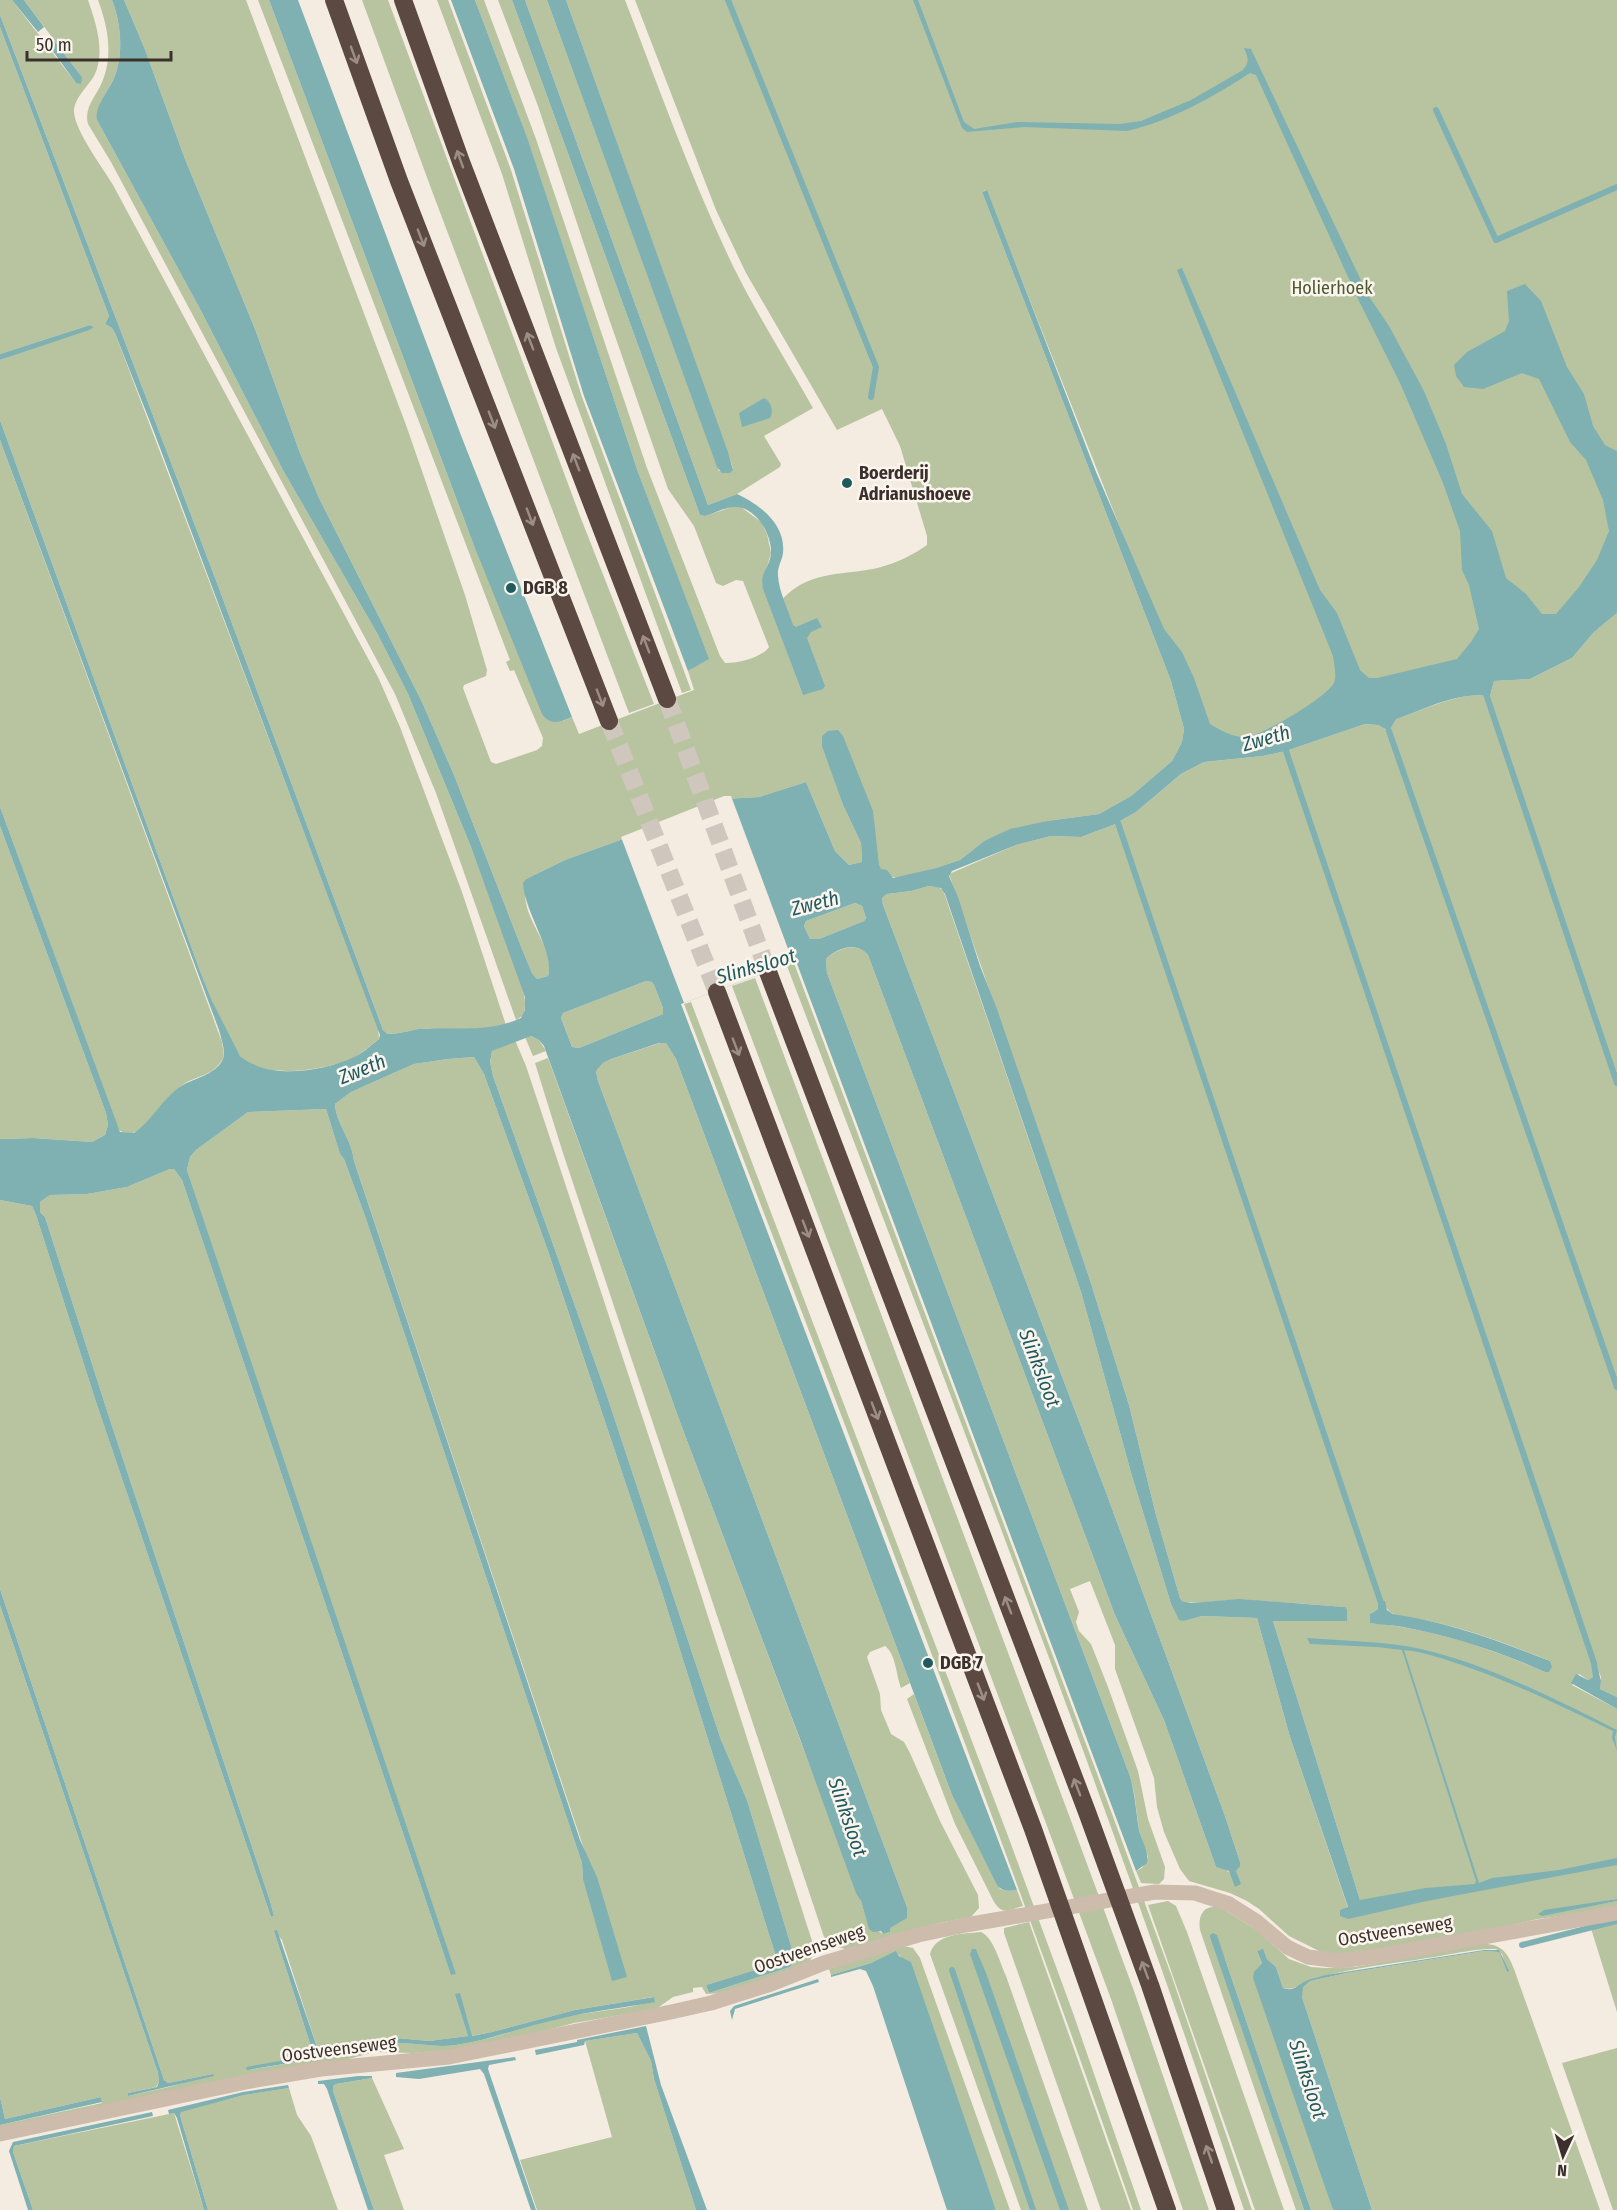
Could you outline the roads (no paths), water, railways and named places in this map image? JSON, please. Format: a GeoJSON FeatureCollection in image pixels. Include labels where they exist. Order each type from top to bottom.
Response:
{"type":"FeatureCollection","features":[{"type":"Feature","properties":{"kind":"highway"},"geometry":{"type":"LineString","coordinates":[[334,0],[399,181],[609,721]]}},
{"type":"Feature","properties":{"kind":"highway"},"geometry":{"type":"LineString","coordinates":[[403,0],[460,162],[667,699]]}},
{"type":"Feature","properties":{"kind":"highway"},"geometry":{"type":"LineString","coordinates":[[768,972],[1087,1812],[1154,1996],[1226,2210]]}},
{"type":"Feature","properties":{"kind":"highway"},"geometry":{"type":"LineString","coordinates":[[717,992],[1033,1829],[1167,2210]]}},
{"type":"Feature","properties":{"kind":"street","name":"Oostveenseweg"},"geometry":{"type":"LineString","coordinates":[[0,2134],[251,2081],[321,2069],[449,2057],[671,2012],[711,2003],[771,1984],[824,1963],[898,1940],[966,1925],[1155,1892],[1195,1893],[1229,1904],[1249,1916],[1287,1947],[1308,1957],[1322,1960],[1367,1958],[1617,1913]]}},
{"type":"Feature","properties":{"kind":"water"},"geometry":{"type":"Polygon","coordinates":[[[12,0],[24,0],[44,27],[38,32],[12,0]]]}},
{"type":"Feature","properties":{"kind":"water"},"geometry":{"type":"Polygon","coordinates":[[[112,0],[124,0],[144,47],[185,159],[255,329],[300,453],[319,498],[422,702],[454,775],[522,949],[537,979],[548,976],[549,967],[543,944],[528,906],[523,883],[526,879],[565,860],[725,799],[759,797],[806,782],[835,851],[849,865],[862,862],[861,843],[843,805],[822,746],[822,736],[828,731],[838,730],[843,736],[873,811],[879,865],[893,878],[960,860],[984,841],[1010,829],[1099,814],[1131,796],[1172,761],[1182,742],[1184,729],[1171,681],[982,192],[987,190],[1096,472],[1164,629],[1182,652],[1194,678],[1210,724],[1226,733],[1240,737],[1264,731],[1293,715],[1329,689],[1334,683],[1335,673],[1333,656],[1177,270],[1182,268],[1320,590],[1337,613],[1360,670],[1369,678],[1377,678],[1457,659],[1479,629],[1469,585],[1462,570],[1460,531],[1443,483],[1400,383],[1359,301],[1256,75],[1250,73],[1175,115],[1127,131],[1024,127],[967,132],[962,128],[913,0],[918,0],[964,122],[974,129],[1017,122],[1120,124],[1141,121],[1191,100],[1243,70],[1248,59],[1244,48],[1251,49],[1368,295],[1389,326],[1424,391],[1446,444],[1462,494],[1492,531],[1506,578],[1526,594],[1542,614],[1556,614],[1579,587],[1597,560],[1609,531],[1603,500],[1586,460],[1570,442],[1539,379],[1522,373],[1483,389],[1464,387],[1456,376],[1454,365],[1467,352],[1505,331],[1509,321],[1507,291],[1525,284],[1541,301],[1567,367],[1584,394],[1593,426],[1605,445],[1617,451],[1617,613],[1594,632],[1572,658],[1530,679],[1494,681],[1490,696],[1454,698],[1396,719],[1389,731],[1378,725],[1365,724],[1286,751],[1263,756],[1204,762],[1181,774],[1136,812],[1113,825],[1081,837],[1051,836],[1016,845],[952,871],[949,876],[1088,1274],[1129,1405],[1156,1515],[1180,1598],[1182,1601],[1191,1603],[1239,1599],[1345,1607],[1347,1609],[1347,1621],[1273,1621],[1360,1900],[1426,1888],[1475,1884],[1476,1881],[1402,1650],[1310,1644],[1307,1638],[1393,1644],[1446,1656],[1496,1673],[1617,1730],[1615,1737],[1617,1751],[1612,1738],[1613,1731],[1486,1674],[1436,1657],[1404,1650],[1479,1883],[1492,1878],[1559,1870],[1617,1858],[1617,1865],[1427,1901],[1348,1919],[1340,1916],[1340,1910],[1348,1907],[1290,1737],[1257,1618],[1202,1616],[1184,1621],[1179,1620],[1171,1604],[1132,1476],[1081,1292],[945,894],[941,888],[929,886],[887,894],[882,898],[883,905],[1104,1487],[1225,1816],[1240,1862],[1236,1871],[1241,1884],[1235,1887],[1229,1871],[1216,1867],[1164,1720],[1115,1615],[868,955],[853,947],[841,949],[826,959],[827,973],[1130,1776],[1147,1863],[1136,1871],[796,961],[681,1004],[1017,1890],[1004,1890],[997,1885],[952,1795],[676,1059],[666,1043],[659,1043],[603,1063],[596,1071],[598,1081],[907,1907],[907,1918],[890,1928],[890,1932],[883,1934],[881,1931],[873,1932],[869,1929],[861,1901],[856,1893],[683,1430],[544,1046],[531,1036],[492,1051],[490,1062],[493,1076],[606,1393],[721,1740],[747,1800],[795,1959],[790,1967],[709,1993],[706,1985],[778,1963],[660,1586],[548,1251],[484,1074],[474,1057],[414,1064],[351,1092],[335,1104],[336,1111],[353,1153],[580,1840],[597,1877],[627,1977],[612,1981],[583,1879],[582,1863],[365,1216],[344,1159],[340,1154],[326,1109],[248,1112],[196,1150],[190,1157],[187,1170],[456,1974],[451,1975],[182,1180],[174,1169],[170,1169],[127,1187],[87,1194],[50,1195],[40,1202],[40,1212],[45,1217],[270,1901],[274,1916],[271,1917],[97,1405],[36,1215],[32,1206],[0,1200],[0,1139],[33,1138],[92,1142],[105,1135],[108,1125],[106,1113],[0,826],[0,807],[120,1132],[134,1133],[141,1128],[176,1090],[219,1066],[224,1054],[219,1030],[0,440],[0,420],[200,971],[212,1001],[240,1056],[252,1064],[279,1071],[310,1070],[356,1056],[379,1039],[380,1035],[154,432],[115,333],[105,324],[109,316],[0,27],[0,15],[217,583],[383,1030],[391,1034],[419,1029],[496,1026],[521,1018],[525,1010],[525,997],[471,847],[408,694],[377,633],[284,472],[199,307],[97,120],[98,110],[114,78],[119,59],[120,39],[112,0]],[[855,903],[806,921],[804,926],[810,939],[819,939],[864,921],[866,918],[862,906],[855,903]],[[646,981],[563,1013],[561,1018],[572,1047],[579,1048],[663,1014],[654,985],[646,981]]]}},
{"type":"Feature","properties":{"kind":"water"},"geometry":{"type":"Polygon","coordinates":[[[269,0],[298,0],[462,438],[572,717],[568,719],[552,722],[542,714],[473,543],[269,0]]]}},
{"type":"Feature","properties":{"kind":"water"},"geometry":{"type":"Polygon","coordinates":[[[451,0],[475,0],[528,140],[638,472],[709,659],[688,671],[584,396],[514,169],[451,0]]]}},
{"type":"Feature","properties":{"kind":"water"},"geometry":{"type":"Polygon","coordinates":[[[512,0],[525,0],[708,505],[737,494],[762,510],[776,524],[783,543],[778,573],[779,582],[793,625],[796,627],[817,618],[822,627],[811,632],[807,638],[825,686],[823,689],[803,695],[763,589],[762,578],[769,563],[771,546],[762,524],[750,512],[737,507],[705,516],[700,515],[512,0]]]}},
{"type":"Feature","properties":{"kind":"water"},"geometry":{"type":"Polygon","coordinates":[[[547,0],[566,0],[728,452],[733,470],[730,473],[722,473],[717,467],[547,0]]]}},
{"type":"Feature","properties":{"kind":"water"},"geometry":{"type":"Polygon","coordinates":[[[53,39],[82,77],[81,84],[76,83],[47,43],[53,39]]]}},
{"type":"Feature","properties":{"kind":"water"},"geometry":{"type":"Polygon","coordinates":[[[90,325],[94,327],[0,360],[0,354],[90,325]]]}},
{"type":"Feature","properties":{"kind":"water"},"geometry":{"type":"Polygon","coordinates":[[[764,398],[771,407],[770,418],[742,427],[739,413],[764,398]]]}},
{"type":"Feature","properties":{"kind":"water"},"geometry":{"type":"Polygon","coordinates":[[[0,1589],[164,2080],[168,2083],[213,2074],[214,2076],[128,2096],[128,2093],[157,2087],[158,2073],[0,1605],[0,1589]]]}},
{"type":"Feature","properties":{"kind":"water"},"geometry":{"type":"Polygon","coordinates":[[[1378,1601],[1385,1601],[1387,1610],[1393,1614],[1434,1622],[1492,1639],[1550,1661],[1552,1667],[1549,1672],[1545,1672],[1458,1640],[1403,1627],[1370,1623],[1370,1614],[1378,1609],[1378,1601]]]}},
{"type":"Feature","properties":{"kind":"water"},"geometry":{"type":"Polygon","coordinates":[[[1598,1669],[1600,1689],[1617,1697],[1617,1709],[1571,1683],[1576,1674],[1588,1680],[1593,1677],[1593,1671],[1598,1669]]]}},
{"type":"Feature","properties":{"kind":"water"},"geometry":{"type":"Polygon","coordinates":[[[1617,1899],[1617,1901],[1542,1916],[1538,1914],[1544,1910],[1617,1899]]]}},
{"type":"Feature","properties":{"kind":"water"},"geometry":{"type":"Polygon","coordinates":[[[277,1930],[318,2050],[358,2045],[359,2048],[331,2052],[309,2060],[247,2070],[246,2067],[309,2056],[313,2053],[274,1931],[277,1930]]]}},
{"type":"Feature","properties":{"kind":"water"},"geometry":{"type":"Polygon","coordinates":[[[1213,1933],[1217,1935],[1311,2210],[1304,2210],[1210,1937],[1213,1933]]]}},
{"type":"Feature","properties":{"kind":"water"},"geometry":{"type":"Polygon","coordinates":[[[972,1949],[976,1949],[986,1973],[1069,2210],[1060,2210],[970,1954],[972,1949]]]}},
{"type":"Feature","properties":{"kind":"water","name":"Slinksloot"},"geometry":{"type":"Polygon","coordinates":[[[1263,1949],[1267,1959],[1276,1967],[1283,1988],[1287,1989],[1293,1989],[1308,1980],[1326,1975],[1484,1950],[1499,1950],[1509,1971],[1507,1972],[1499,1952],[1484,1951],[1347,1973],[1310,1981],[1303,1987],[1302,1997],[1372,2210],[1333,2210],[1253,1978],[1254,1972],[1262,1963],[1257,1951],[1263,1949]]]}},
{"type":"Feature","properties":{"kind":"water"},"geometry":{"type":"Polygon","coordinates":[[[896,1951],[899,1956],[911,1962],[996,2210],[947,2210],[873,1986],[866,1971],[860,1969],[831,1977],[831,1975],[871,1963],[896,1951]]]}},
{"type":"Feature","properties":{"kind":"water"},"geometry":{"type":"Polygon","coordinates":[[[818,1979],[819,1982],[735,2009],[732,2020],[730,2011],[734,2006],[818,1979]]]}},
{"type":"Feature","properties":{"kind":"water"},"geometry":{"type":"Polygon","coordinates":[[[460,1993],[472,2036],[575,2010],[654,1997],[655,2002],[571,2016],[456,2045],[398,2043],[378,2047],[377,2043],[397,2038],[429,2041],[468,2036],[455,1994],[460,1993]]]}},
{"type":"Feature","properties":{"kind":"water"},"geometry":{"type":"Polygon","coordinates":[[[646,2026],[661,2085],[707,2210],[696,2210],[654,2079],[651,2061],[637,2033],[585,2041],[584,2045],[536,2055],[535,2050],[646,2026]]]}},
{"type":"Feature","properties":{"kind":"water"},"geometry":{"type":"Polygon","coordinates":[[[515,2057],[516,2060],[489,2065],[488,2069],[536,2210],[531,2210],[484,2074],[480,2069],[419,2079],[396,2077],[396,2073],[515,2057]]]}},
{"type":"Feature","properties":{"kind":"water"},"geometry":{"type":"Polygon","coordinates":[[[372,2076],[372,2078],[336,2084],[333,2086],[333,2091],[374,2210],[368,2210],[327,2089],[324,2084],[318,2084],[318,2081],[372,2076]]]}},
{"type":"Feature","properties":{"kind":"water"},"geometry":{"type":"Polygon","coordinates":[[[288,2085],[289,2088],[244,2095],[181,2112],[208,2210],[204,2210],[177,2118],[174,2113],[169,2114],[168,2110],[243,2092],[288,2085]]]}},
{"type":"Feature","properties":{"kind":"water"},"geometry":{"type":"Polygon","coordinates":[[[0,2097],[5,2119],[101,2097],[102,2102],[0,2125],[0,2097]]]}},
{"type":"Feature","properties":{"kind":"water"},"geometry":{"type":"Polygon","coordinates":[[[152,2112],[153,2116],[14,2146],[13,2152],[33,2210],[28,2210],[9,2151],[13,2142],[152,2112]]]}},
{"type":"Feature","properties":{"kind":"waterway"},"geometry":{"type":"LineString","coordinates":[[728,0],[876,367],[871,397]]}},
{"type":"Feature","properties":{"kind":"waterway"},"geometry":{"type":"LineString","coordinates":[[1436,110],[1496,240],[1617,187]]}},
{"type":"Feature","properties":{"kind":"waterway"},"geometry":{"type":"LineString","coordinates":[[1485,691],[1617,1083]]}},
{"type":"Feature","properties":{"kind":"waterway"},"geometry":{"type":"LineString","coordinates":[[1389,731],[1617,1387]]}},
{"type":"Feature","properties":{"kind":"waterway","name":"Zweth"},"geometry":{"type":"LineString","coordinates":[[1286,751],[1594,1663],[1596,1677]]}},
{"type":"Feature","properties":{"kind":"waterway"},"geometry":{"type":"LineString","coordinates":[[1118,823],[1383,1609]]}},
{"type":"Feature","properties":{"kind":"waterway"},"geometry":{"type":"LineString","coordinates":[[1522,1945],[1617,1921]]}},
{"type":"Feature","properties":{"kind":"waterway"},"geometry":{"type":"LineString","coordinates":[[952,1970],[1033,2210]]}},
{"type":"Feature","properties":{"kind":"tunnel"},"geometry":{"type":"LineString","coordinates":[[667,699],[768,972]]}},
{"type":"Feature","properties":{"kind":"tunnel"},"geometry":{"type":"LineString","coordinates":[[609,721],[717,992]]}},
{"type":"Feature","properties":{"kind":"place","name":"Boerderij Adrianushoeve"},"geometry":{"type":"Point","coordinates":[847,483]}},
{"type":"Feature","properties":{"kind":"place","name":"DGB 8"},"geometry":{"type":"Point","coordinates":[511,588]}},
{"type":"Feature","properties":{"kind":"place","name":"DGB 7"},"geometry":{"type":"Point","coordinates":[928,1663]}},
{"type":"Feature","properties":{"kind":"park label","name":"Holierhoek"},"geometry":{"type":"Point","coordinates":[1332,288]}}]}
